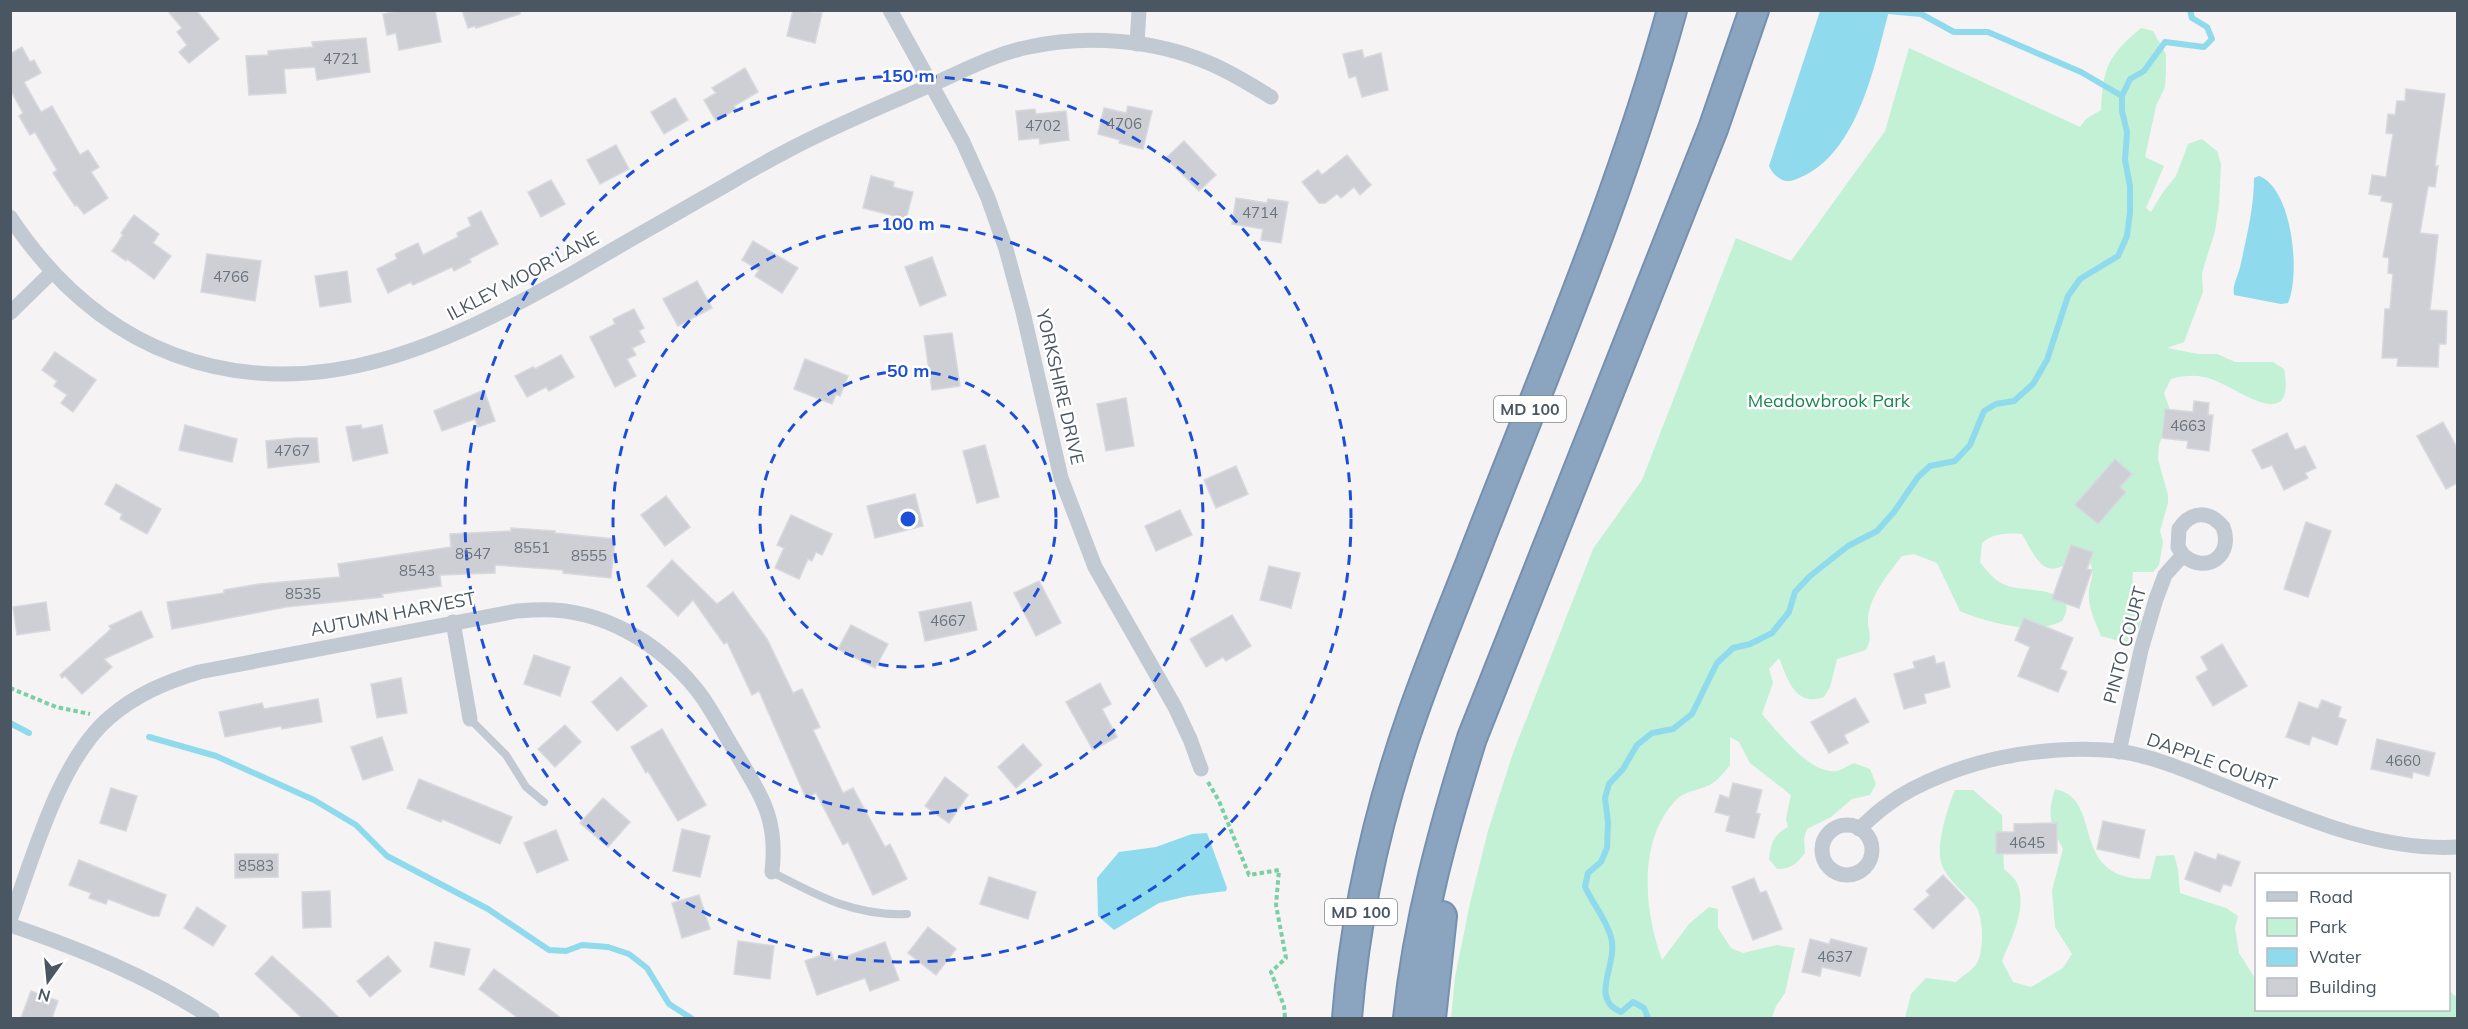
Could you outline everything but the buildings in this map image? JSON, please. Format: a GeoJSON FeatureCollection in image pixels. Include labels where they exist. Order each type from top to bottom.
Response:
{"type":"FeatureCollection","features":[{"type":"Feature","properties":{"kind":"highway","name":"MD 100"},"geometry":{"type":"LineString","coordinates":[[1347,1018],[1350,980],[1366,885],[1384,806],[1411,717],[1602,223],[1645,105],[1672,10]]}},
{"type":"Feature","properties":{"kind":"highway","name":"MD 100"},"geometry":{"type":"LineString","coordinates":[[1408,1018],[1426,901],[1446,821],[1472,738],[1713,129],[1754,10]]}},
{"type":"Feature","properties":{"kind":"highway"},"geometry":{"type":"LineString","coordinates":[[1431,1018],[1443,906],[1456,824],[1479,741],[1555,528]]}},
{"type":"Feature","properties":{"kind":"street","name":"YORKSHIRE DRIVE"},"geometry":{"type":"LineString","coordinates":[[890,10],[963,142],[988,198],[1006,249],[1023,312],[1061,478],[1095,567],[1175,708],[1201,769]]}},
{"type":"Feature","properties":{"kind":"street"},"geometry":{"type":"LineString","coordinates":[[1137,44],[1139,10]]}},
{"type":"Feature","properties":{"kind":"street","name":"ILKLEY MOOR LANE"},"geometry":{"type":"LineString","coordinates":[[10,217],[52,272],[87,305],[120,329],[156,348],[200,364],[246,372],[295,375],[348,369],[393,358],[453,336],[512,308],[783,152],[996,56],[1031,46],[1098,41],[1137,44],[1173,51],[1208,62],[1236,75],[1271,97]]}},
{"type":"Feature","properties":{"kind":"street"},"geometry":{"type":"LineString","coordinates":[[10,313],[52,272]]}},
{"type":"Feature","properties":{"kind":"street","name":"PINTO COURT"},"geometry":{"type":"LineString","coordinates":[[2119,752],[2141,650],[2156,599],[2165,575],[2183,555]]}},
{"type":"Feature","properties":{"kind":"street","name":"AUTUMN HARVEST"},"geometry":{"type":"LineString","coordinates":[[10,920],[49,814],[68,773],[86,744],[109,718],[135,698],[164,683],[199,672],[518,611],[554,610],[586,616],[621,627],[649,644],[674,665],[702,698],[765,802],[775,846],[772,872]]}},
{"type":"Feature","properties":{"kind":"street"},"geometry":{"type":"LineString","coordinates":[[453,622],[470,719]]}},
{"type":"Feature","properties":{"kind":"street","name":"DAPPLE COURT"},"geometry":{"type":"LineString","coordinates":[[1859,829],[1888,804],[1965,766],[2032,752],[2066,749],[2119,752],[2186,770],[2300,815],[2369,838],[2405,846],[2457,847]]}},
{"type":"Feature","properties":{"kind":"street"},"geometry":{"type":"LineString","coordinates":[[10,925],[75,947],[129,970],[171,992],[212,1018]]}},
{"type":"Feature","properties":{"kind":"lane"},"geometry":{"type":"LineString","coordinates":[[470,719],[506,755],[526,787],[544,802]]}},
{"type":"Feature","properties":{"kind":"lane"},"geometry":{"type":"LineString","coordinates":[[772,872],[824,900],[880,915],[907,914]]}},
{"type":"Feature","properties":{"kind":"path"},"geometry":{"type":"LineString","coordinates":[[10,688],[56,707],[109,718]]}},
{"type":"Feature","properties":{"kind":"path"},"geometry":{"type":"LineString","coordinates":[[1201,769],[1219,801],[1249,875],[1279,870],[1276,904],[1286,958],[1271,972],[1284,1006],[1286,1018]]}},
{"type":"Feature","properties":{"kind":"green space","name":"Meadowbrook Park"},"geometry":{"type":"Polygon","coordinates":[[[2141,28],[2153,31],[2166,54],[2165,87],[2156,106],[2145,157],[2164,166],[2146,208],[2151,212],[2176,176],[2188,144],[2202,139],[2217,151],[2221,164],[2219,205],[2215,231],[2202,273],[2203,292],[2184,342],[2167,348],[2198,354],[2217,354],[2235,362],[2273,362],[2284,369],[2286,389],[2282,400],[2275,404],[2252,399],[2204,377],[2188,376],[2171,379],[2164,393],[2171,413],[2159,445],[2158,459],[2168,495],[2160,531],[2163,542],[2159,565],[2153,572],[2133,572],[2134,591],[2141,617],[2135,634],[2126,643],[2101,636],[2090,604],[2092,567],[2084,554],[2053,569],[2040,563],[2022,534],[1996,535],[1982,543],[1980,562],[1999,582],[2016,588],[2038,590],[2059,596],[2065,602],[2066,610],[2062,621],[2039,627],[1996,623],[1960,611],[1937,563],[1914,554],[1902,556],[1872,601],[1868,618],[1870,640],[1866,650],[1837,659],[1830,687],[1824,697],[1814,699],[1799,695],[1794,690],[1779,658],[1769,669],[1773,683],[1762,714],[1795,751],[1816,766],[1837,771],[1854,763],[1870,769],[1876,784],[1870,795],[1852,799],[1831,817],[1807,829],[1804,838],[1805,853],[1793,865],[1777,869],[1769,859],[1771,848],[1776,836],[1788,827],[1786,819],[1791,795],[1750,763],[1739,742],[1730,737],[1730,765],[1710,785],[1677,799],[1664,815],[1655,834],[1650,855],[1648,898],[1651,920],[1662,960],[1689,924],[1709,907],[1718,909],[1718,928],[1731,948],[1743,953],[1777,945],[1795,948],[1785,993],[1776,1006],[1772,1018],[1451,1018],[1455,977],[1470,903],[1488,831],[1513,753],[1593,549],[1642,480],[1736,238],[1791,261],[1885,131],[1909,48],[2080,127],[2086,119],[2101,110],[2103,83],[2109,63],[2121,47],[2141,28]]]}},
{"type":"Feature","properties":{"kind":"green space"},"geometry":{"type":"Polygon","coordinates":[[[2055,789],[2070,796],[2080,808],[2096,854],[2107,867],[2124,876],[2150,879],[2156,856],[2174,855],[2180,893],[2226,908],[2238,916],[2235,928],[2239,953],[2255,978],[2255,1011],[2450,1011],[2450,992],[2458,998],[2457,1018],[1905,1018],[1911,994],[1926,978],[1956,982],[1975,966],[1981,950],[1982,934],[1978,910],[1951,879],[1941,862],[1941,836],[1955,790],[1973,790],[2002,815],[2004,869],[2017,883],[2021,903],[2014,933],[2002,961],[2013,982],[2031,987],[2063,968],[2072,954],[2055,927],[2052,890],[2063,849],[2051,820],[2055,789]]]}},
{"type":"Feature","properties":{"kind":"water"},"geometry":{"type":"Polygon","coordinates":[[[1820,11],[1889,11],[1869,84],[1848,132],[1833,153],[1816,169],[1794,180],[1786,181],[1776,176],[1769,166],[1820,11]]]}},
{"type":"Feature","properties":{"kind":"water"},"geometry":{"type":"Polygon","coordinates":[[[2259,176],[2270,184],[2279,197],[2291,233],[2294,272],[2288,303],[2281,304],[2234,295],[2250,221],[2254,178],[2259,176]]]}},
{"type":"Feature","properties":{"kind":"water"},"geometry":{"type":"Polygon","coordinates":[[[1207,833],[1227,888],[1226,891],[1159,903],[1114,930],[1098,916],[1097,878],[1119,852],[1156,847],[1192,834],[1207,833]]]}},
{"type":"Feature","properties":{"kind":"waterway"},"geometry":{"type":"LineString","coordinates":[[1648,1018],[1644,1008],[1633,1002],[1621,1012],[1611,1006],[1607,998],[1605,989],[1611,958],[1611,937],[1585,887],[1588,873],[1601,862],[1607,848],[1608,822],[1605,798],[1609,784],[1623,769],[1637,745],[1652,733],[1673,729],[1692,714],[1717,663],[1733,648],[1750,644],[1772,633],[1789,612],[1795,592],[1810,576],[1848,546],[1877,531],[1894,512],[1918,477],[1930,466],[1955,461],[1970,445],[1984,411],[1996,404],[2014,401],[2033,384],[2047,360],[2068,296],[2080,279],[2118,256],[2127,236],[2130,186],[2125,160],[2127,132],[2122,111],[2122,96],[2130,79],[2144,71],[2165,42],[2204,47],[2212,39],[2207,27],[2192,18],[2190,10]]}},
{"type":"Feature","properties":{"kind":"waterway"},"geometry":{"type":"LineString","coordinates":[[1888,11],[1921,14],[1954,32],[1988,32],[2081,72],[2122,96]]}},
{"type":"Feature","properties":{"kind":"waterway"},"geometry":{"type":"LineString","coordinates":[[10,723],[29,733]]}},
{"type":"Feature","properties":{"kind":"waterway"},"geometry":{"type":"LineString","coordinates":[[149,737],[216,756],[314,800],[356,825],[387,856],[488,909],[549,950],[566,951],[582,945],[608,947],[629,954],[647,968],[669,1004],[691,1018]]}}]}
